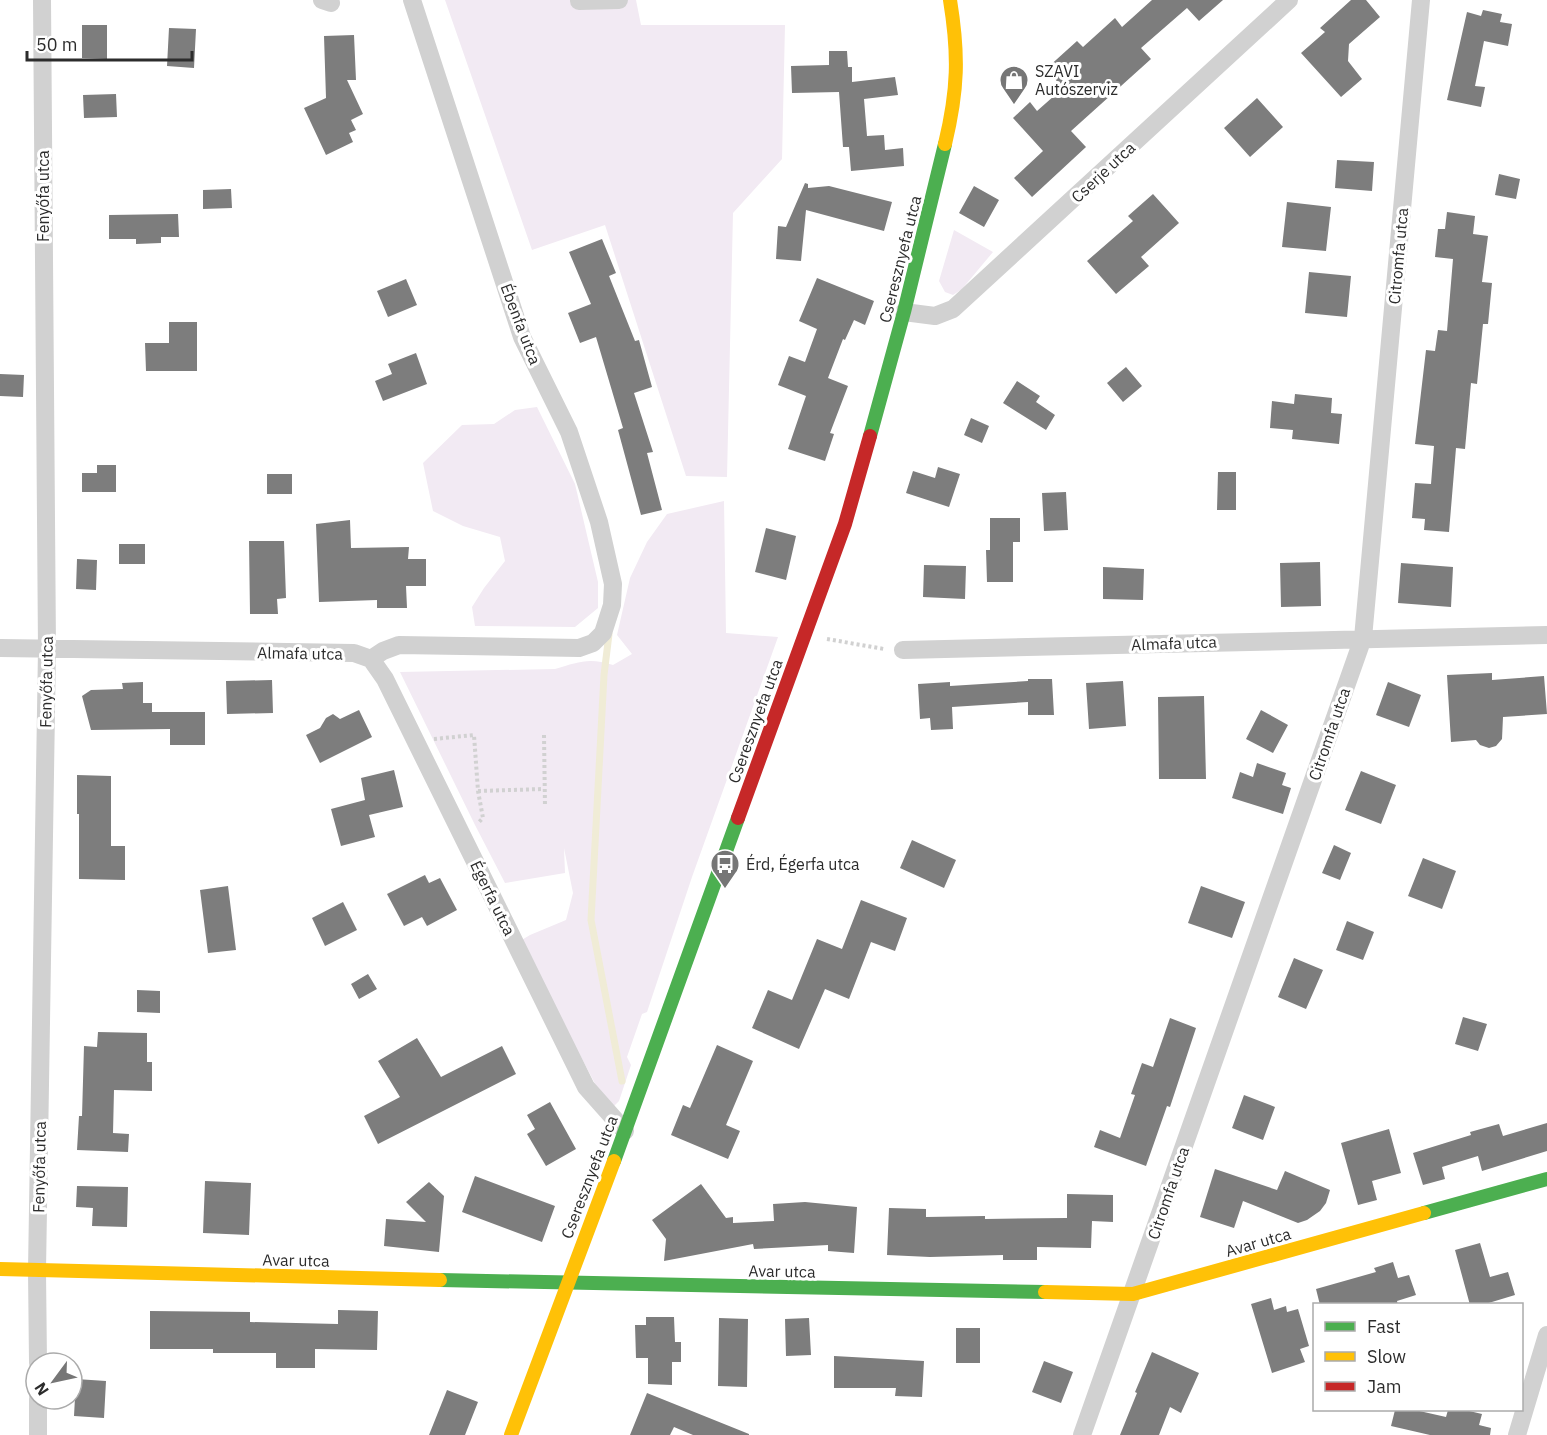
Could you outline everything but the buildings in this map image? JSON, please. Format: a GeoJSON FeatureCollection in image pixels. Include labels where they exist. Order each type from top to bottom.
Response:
{"type":"FeatureCollection","features":[{"type":"Feature","properties":{"kind":"street","name":"Fenyőfa utca"},"geometry":{"type":"LineString","coordinates":[[38,1351],[47,649],[42,0]]}},
{"type":"Feature","properties":{"kind":"street","name":"Ébenfa utca"},"geometry":{"type":"LineString","coordinates":[[371,659],[399,645],[579,648],[593,643],[603,633],[612,605],[613,584],[599,522],[569,432],[522,337],[412,0]]}},
{"type":"Feature","properties":{"kind":"street"},"geometry":{"type":"LineString","coordinates":[[579,2],[619,0]]}},
{"type":"Feature","properties":{"kind":"street","name":"Cseresznyefa utca"},"geometry":{"type":"LineString","coordinates":[[511,1435],[566,1283],[625,1131],[803,636],[846,524],[904,312],[954,107],[957,82],[957,40],[950,0]]}},
{"type":"Feature","properties":{"kind":"street","name":"Cserje utca"},"geometry":{"type":"LineString","coordinates":[[904,312],[935,316],[953,309],[1289,0]]}},
{"type":"Feature","properties":{"kind":"street","name":"Citromfa utca"},"geometry":{"type":"LineString","coordinates":[[1082,1435],[1363,638],[1421,0]]}},
{"type":"Feature","properties":{"kind":"street","name":"Almafa utca"},"geometry":{"type":"LineString","coordinates":[[903,650],[1547,634]]}},
{"type":"Feature","properties":{"kind":"street","name":"Almafa utca"},"geometry":{"type":"LineString","coordinates":[[0,648],[354,653],[371,659]]}},
{"type":"Feature","properties":{"kind":"street","name":"Égerfa utca"},"geometry":{"type":"LineString","coordinates":[[371,659],[390,690],[586,1087],[625,1131]]}},
{"type":"Feature","properties":{"kind":"street","name":"Avar utca"},"geometry":{"type":"LineString","coordinates":[[0,1269],[1133,1294],[1547,1179]]}},
{"type":"Feature","properties":{"kind":"street"},"geometry":{"type":"LineString","coordinates":[[1516,1435],[1547,1335]]}},
{"type":"Feature","properties":{"kind":"street"},"geometry":{"type":"LineString","coordinates":[[38,1411],[38,1435]]}},
{"type":"Feature","properties":{"kind":"path"},"geometry":{"type":"LineString","coordinates":[[803,636],[844,641],[875,649],[903,650]]}},
{"type":"Feature","properties":{"kind":"path"},"geometry":{"type":"LineString","coordinates":[[433,739],[474,735],[478,791],[483,818],[475,825]]}},
{"type":"Feature","properties":{"kind":"path"},"geometry":{"type":"LineString","coordinates":[[544,735],[545,806]]}},
{"type":"Feature","properties":{"kind":"path"},"geometry":{"type":"LineString","coordinates":[[478,791],[544,789]]}},
{"type":"Feature","properties":{"kind":"shaded area"},"geometry":{"type":"Polygon","coordinates":[[[445,0],[636,0],[641,25],[785,25],[782,159],[733,213],[727,477],[686,476],[605,225],[532,250],[445,0]]]}},
{"type":"Feature","properties":{"kind":"shaded area"},"geometry":{"type":"Polygon","coordinates":[[[954,230],[993,252],[962,289],[953,295],[945,292],[939,281],[954,230]]]}},
{"type":"Feature","properties":{"kind":"shaded area"},"geometry":{"type":"Polygon","coordinates":[[[537,407],[575,484],[598,582],[598,608],[575,627],[475,626],[472,607],[505,561],[500,537],[463,526],[433,511],[423,463],[462,425],[494,424],[515,410],[537,407]]]}},
{"type":"Feature","properties":{"kind":"shaded area"},"geometry":{"type":"Polygon","coordinates":[[[724,501],[726,633],[778,637],[692,877],[647,1012],[642,1014],[627,1057],[631,1065],[619,1101],[614,1106],[601,1095],[520,941],[566,920],[573,893],[564,848],[565,873],[505,883],[400,672],[555,669],[590,661],[613,665],[632,654],[617,635],[630,578],[647,542],[667,514],[724,501]]]}},
{"type":"Feature","properties":{"kind":"waterway"},"geometry":{"type":"LineString","coordinates":[[609,634],[604,675],[591,920],[622,1081]]}},
{"type":"Feature","properties":{"kind":"traffic: fast"},"geometry":{"type":"LineString","coordinates":[[870,436],[904,312],[945,144]]}},
{"type":"Feature","properties":{"kind":"traffic: fast"},"geometry":{"type":"LineString","coordinates":[[614,1161],[738,818]]}},
{"type":"Feature","properties":{"kind":"traffic: fast"},"geometry":{"type":"LineString","coordinates":[[1424,1213],[1547,1179]]}},
{"type":"Feature","properties":{"kind":"traffic: fast"},"geometry":{"type":"LineString","coordinates":[[440,1280],[1045,1292]]}},
{"type":"Feature","properties":{"kind":"traffic: slow"},"geometry":{"type":"LineString","coordinates":[[945,144],[953,106],[956,72],[955,38],[950,0]]}},
{"type":"Feature","properties":{"kind":"traffic: slow"},"geometry":{"type":"LineString","coordinates":[[511,1435],[614,1161]]}},
{"type":"Feature","properties":{"kind":"traffic: slow"},"geometry":{"type":"LineString","coordinates":[[1045,1292],[1133,1294],[1424,1213]]}},
{"type":"Feature","properties":{"kind":"traffic: slow"},"geometry":{"type":"LineString","coordinates":[[0,1269],[440,1280]]}},
{"type":"Feature","properties":{"kind":"traffic: jam"},"geometry":{"type":"LineString","coordinates":[[738,818],[845,524],[870,436]]}},
{"type":"Feature","properties":{"kind":"place","name":"SZAVI Autószerviz"},"geometry":{"type":"Point","coordinates":[1014,106]}},
{"type":"Feature","properties":{"kind":"place","name":"Érd, Égerfa utca"},"geometry":{"type":"Point","coordinates":[725,890]}}]}
